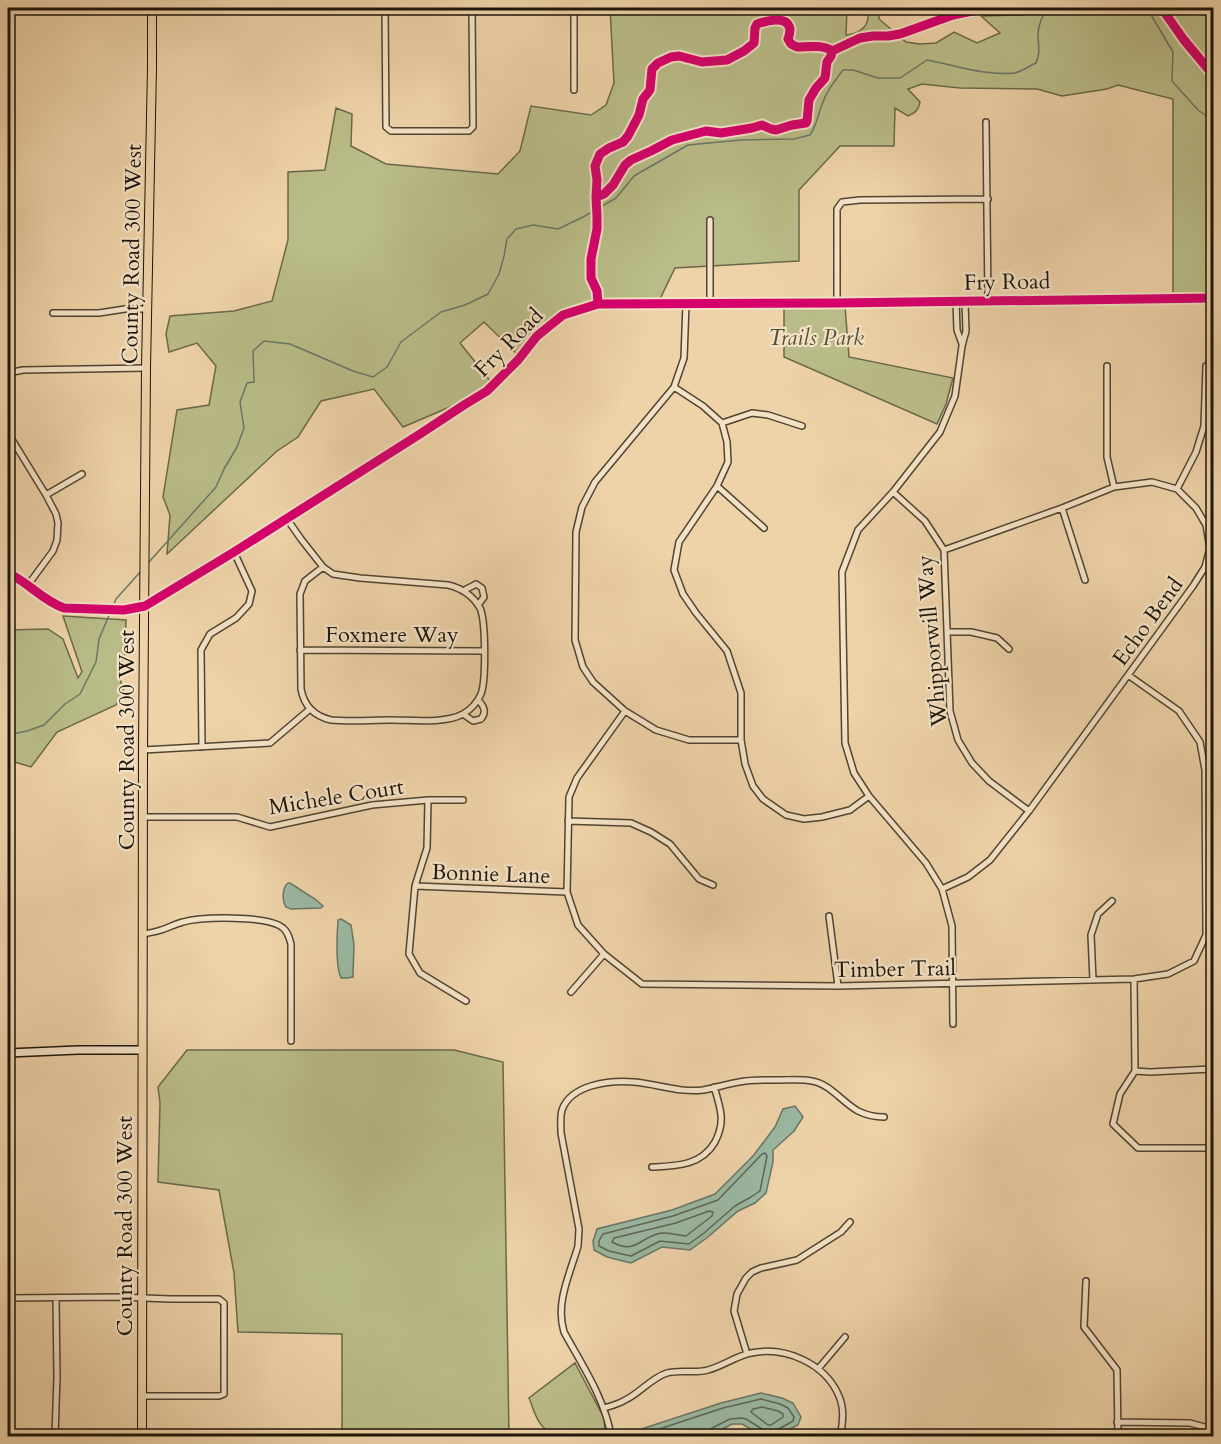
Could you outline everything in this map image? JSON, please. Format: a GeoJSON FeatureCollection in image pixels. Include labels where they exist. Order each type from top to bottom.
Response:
{"type":"FeatureCollection","features":[{"type":"Feature","properties":{"kind":"main road","name":"County Road 300 West"},"geometry":{"type":"LineString","coordinates":[[142,1437],[143,750],[152,8]]}},
{"type":"Feature","properties":{"kind":"street"},"geometry":{"type":"LineString","coordinates":[[385,8],[386,127],[391,130],[470,131],[473,127],[472,8]]}},
{"type":"Feature","properties":{"kind":"street"},"geometry":{"type":"LineString","coordinates":[[574,8],[574,90]]}},
{"type":"Feature","properties":{"kind":"street"},"geometry":{"type":"LineString","coordinates":[[986,122],[988,301]]}},
{"type":"Feature","properties":{"kind":"street"},"geometry":{"type":"LineString","coordinates":[[837,303],[837,209],[842,202],[988,199]]}},
{"type":"Feature","properties":{"kind":"street"},"geometry":{"type":"LineString","coordinates":[[710,220],[710,304]]}},
{"type":"Feature","properties":{"kind":"street","name":"Fry Road"},"geometry":{"type":"LineString","coordinates":[[8,573],[55,605],[64,608],[124,610],[145,606],[287,519],[487,391],[518,360],[537,336],[563,315],[598,304],[1214,298]]}},
{"type":"Feature","properties":{"kind":"street"},"geometry":{"type":"LineString","coordinates":[[956,302],[957,330],[962,346]]}},
{"type":"Feature","properties":{"kind":"street"},"geometry":{"type":"LineString","coordinates":[[953,1024],[952,926],[942,889],[926,863],[868,796],[854,773],[845,743],[842,572],[858,530],[893,492],[940,432],[955,396],[966,331],[965,302]]}},
{"type":"Feature","properties":{"kind":"street"},"geometry":{"type":"LineString","coordinates":[[686,304],[684,358],[674,387],[595,482],[582,507],[576,532],[575,640],[583,667],[593,682],[625,711],[656,730],[689,740],[741,740]]}},
{"type":"Feature","properties":{"kind":"street"},"geometry":{"type":"LineString","coordinates":[[53,314],[147,309]]}},
{"type":"Feature","properties":{"kind":"street"},"geometry":{"type":"LineString","coordinates":[[1107,366],[1107,457],[1114,487]]}},
{"type":"Feature","properties":{"kind":"street"},"geometry":{"type":"LineString","coordinates":[[944,550],[1114,487],[1152,482],[1177,489],[1196,452],[1204,426],[1206,366]]}},
{"type":"Feature","properties":{"kind":"street"},"geometry":{"type":"LineString","coordinates":[[8,374],[23,370],[146,368]]}},
{"type":"Feature","properties":{"kind":"street"},"geometry":{"type":"LineString","coordinates":[[674,387],[704,406],[722,423],[727,442],[728,462],[717,486],[679,542],[674,570],[683,594],[727,651],[741,693],[741,740],[745,764],[753,786],[763,799],[786,815],[804,819],[849,810],[868,796]]}},
{"type":"Feature","properties":{"kind":"street"},"geometry":{"type":"LineString","coordinates":[[722,423],[752,412],[802,426]]}},
{"type":"Feature","properties":{"kind":"street"},"geometry":{"type":"LineString","coordinates":[[8,433],[46,495],[57,518],[57,540],[50,557],[28,585]]}},
{"type":"Feature","properties":{"kind":"street"},"geometry":{"type":"LineString","coordinates":[[46,495],[82,474]]}},
{"type":"Feature","properties":{"kind":"street"},"geometry":{"type":"LineString","coordinates":[[717,486],[764,528]]}},
{"type":"Feature","properties":{"kind":"street","name":"Echo Bend"},"geometry":{"type":"LineString","coordinates":[[942,889],[968,878],[990,860],[1029,811],[1194,586],[1205,567],[1210,548],[1206,525],[1196,508],[1177,489]]}},
{"type":"Feature","properties":{"kind":"street","name":"Whipporwill Way"},"geometry":{"type":"LineString","coordinates":[[893,492],[925,521],[944,550],[950,711],[958,740],[972,763],[990,781],[1029,811]]}},
{"type":"Feature","properties":{"kind":"street"},"geometry":{"type":"LineString","coordinates":[[1062,508],[1085,580]]}},
{"type":"Feature","properties":{"kind":"street"},"geometry":{"type":"LineString","coordinates":[[287,519],[323,567],[333,574],[441,584],[453,586],[472,597],[478,605],[483,620],[484,651],[482,693],[472,708],[454,718],[441,720],[337,721],[320,717],[310,709],[303,698],[301,689],[299,607],[301,589],[308,578],[323,567]]}},
{"type":"Feature","properties":{"kind":"street"},"geometry":{"type":"LineString","coordinates":[[202,747],[201,650],[210,634],[236,618],[249,604],[252,591],[234,552]]}},
{"type":"Feature","properties":{"kind":"street"},"geometry":{"type":"LineString","coordinates":[[463,591],[476,584],[482,588],[484,597],[478,605]]}},
{"type":"Feature","properties":{"kind":"street"},"geometry":{"type":"LineString","coordinates":[[947,632],[971,632],[997,638],[1009,649]]}},
{"type":"Feature","properties":{"kind":"street","name":"Foxmere Way"},"geometry":{"type":"LineString","coordinates":[[300,650],[484,651]]}},
{"type":"Feature","properties":{"kind":"street"},"geometry":{"type":"LineString","coordinates":[[1128,675],[1179,711],[1200,742],[1205,770],[1206,871],[1213,871]]}},
{"type":"Feature","properties":{"kind":"street"},"geometry":{"type":"LineString","coordinates":[[463,714],[473,721],[481,719],[484,708],[478,700]]}},
{"type":"Feature","properties":{"kind":"street"},"geometry":{"type":"LineString","coordinates":[[143,750],[270,743],[310,709]]}},
{"type":"Feature","properties":{"kind":"street","name":"Timber Trail"},"geometry":{"type":"LineString","coordinates":[[625,711],[577,778],[569,797],[567,892],[578,925],[604,954],[642,984],[838,986],[1134,979],[1168,974],[1194,961],[1206,934],[1206,871]]}},
{"type":"Feature","properties":{"kind":"street"},"geometry":{"type":"LineString","coordinates":[[428,800],[427,848],[415,886],[409,954],[420,973],[466,1001]]}},
{"type":"Feature","properties":{"kind":"street","name":"Michele Court"},"geometry":{"type":"LineString","coordinates":[[144,817],[237,817],[270,827],[372,805],[428,800],[463,800]]}},
{"type":"Feature","properties":{"kind":"street"},"geometry":{"type":"LineString","coordinates":[[568,821],[631,823],[670,844],[699,879],[713,885]]}},
{"type":"Feature","properties":{"kind":"street","name":"Bonnie Lane"},"geometry":{"type":"LineString","coordinates":[[415,886],[567,892]]}},
{"type":"Feature","properties":{"kind":"street"},"geometry":{"type":"LineString","coordinates":[[1093,980],[1091,935],[1098,914],[1112,901]]}},
{"type":"Feature","properties":{"kind":"street"},"geometry":{"type":"LineString","coordinates":[[829,916],[838,986]]}},
{"type":"Feature","properties":{"kind":"street"},"geometry":{"type":"LineString","coordinates":[[143,934],[193,920],[244,918],[268,920],[282,926],[291,944],[291,1041]]}},
{"type":"Feature","properties":{"kind":"street"},"geometry":{"type":"LineString","coordinates":[[572,992],[604,954]]}},
{"type":"Feature","properties":{"kind":"street"},"geometry":{"type":"LineString","coordinates":[[1134,979],[1135,1071],[1120,1094],[1113,1124],[1138,1148],[1214,1148]]}},
{"type":"Feature","properties":{"kind":"street"},"geometry":{"type":"LineString","coordinates":[[8,1053],[142,1050]]}},
{"type":"Feature","properties":{"kind":"street"},"geometry":{"type":"LineString","coordinates":[[1135,1071],[1211,1069]]}},
{"type":"Feature","properties":{"kind":"street"},"geometry":{"type":"LineString","coordinates":[[611,1437],[604,1408],[561,1323],[561,1304],[579,1237],[560,1119],[562,1109],[570,1097],[578,1091],[599,1084],[633,1082],[677,1090],[704,1090],[741,1081],[803,1080],[823,1085],[857,1111],[876,1117],[885,1117]]}},
{"type":"Feature","properties":{"kind":"street"},"geometry":{"type":"LineString","coordinates":[[652,1167],[688,1164],[707,1153],[713,1146],[721,1122],[714,1087]]}},
{"type":"Feature","properties":{"kind":"street"},"geometry":{"type":"LineString","coordinates":[[747,1354],[735,1311],[737,1294],[746,1278],[761,1268],[796,1260],[841,1232],[850,1222]]}},
{"type":"Feature","properties":{"kind":"street"},"geometry":{"type":"LineString","coordinates":[[1086,1281],[1083,1327],[1117,1370],[1118,1437]]}},
{"type":"Feature","properties":{"kind":"street"},"geometry":{"type":"LineString","coordinates":[[8,1298],[118,1297],[222,1301],[224,1303],[224,1394],[219,1396],[141,1396]]}},
{"type":"Feature","properties":{"kind":"street"},"geometry":{"type":"LineString","coordinates":[[55,1437],[56,1298]]}},
{"type":"Feature","properties":{"kind":"street"},"geometry":{"type":"LineString","coordinates":[[818,1369],[845,1337]]}},
{"type":"Feature","properties":{"kind":"street"},"geometry":{"type":"LineString","coordinates":[[604,1408],[625,1400],[669,1373],[708,1370],[747,1354],[761,1352],[786,1354],[818,1369],[840,1397],[842,1411],[840,1437]]}},
{"type":"Feature","properties":{"kind":"street"},"geometry":{"type":"LineString","coordinates":[[1118,1422],[1190,1423],[1212,1429]]}},
{"type":"Feature","properties":{"kind":"green space"},"geometry":{"type":"Polygon","coordinates":[[[610,8],[770,11],[776,8],[847,8],[846,35],[857,32],[866,25],[868,18],[866,8],[879,8],[879,19],[906,42],[920,44],[936,43],[954,32],[977,43],[1000,33],[981,16],[1023,15],[1024,8],[1213,8],[1213,292],[1173,294],[1173,99],[1118,85],[1107,89],[1062,96],[1037,89],[960,88],[922,84],[908,89],[920,102],[915,112],[908,116],[895,108],[894,146],[840,146],[799,190],[799,261],[675,268],[660,299],[652,299],[652,304],[598,304],[563,315],[535,339],[518,360],[517,354],[484,322],[460,343],[492,383],[464,401],[403,427],[374,389],[321,401],[298,437],[277,451],[167,554],[170,515],[163,497],[177,410],[209,405],[216,366],[197,343],[169,352],[166,334],[170,316],[234,311],[272,301],[288,240],[288,172],[325,170],[336,108],[352,114],[351,146],[386,164],[498,174],[520,151],[531,106],[591,115],[606,105],[614,83],[610,8]]]}},
{"type":"Feature","properties":{"kind":"green space","name":"Trails Park"},"geometry":{"type":"Polygon","coordinates":[[[784,306],[845,306],[849,357],[953,378],[946,404],[937,424],[784,357],[784,306]]]}},
{"type":"Feature","properties":{"kind":"green space"},"geometry":{"type":"Polygon","coordinates":[[[63,616],[126,620],[125,654],[120,666],[120,679],[124,692],[116,705],[57,732],[31,767],[8,760],[8,630],[48,629],[63,639],[78,678],[82,672],[63,616]]]}},
{"type":"Feature","properties":{"kind":"green space"},"geometry":{"type":"Polygon","coordinates":[[[187,1050],[454,1050],[503,1062],[509,1436],[342,1436],[342,1334],[238,1332],[234,1273],[219,1190],[158,1182],[160,1103],[158,1087],[187,1050]]]}},
{"type":"Feature","properties":{"kind":"green space"},"geometry":{"type":"Polygon","coordinates":[[[575,1363],[604,1418],[605,1432],[577,1436],[559,1435],[544,1428],[535,1415],[529,1398],[575,1363]]]}},
{"type":"Feature","properties":{"kind":"water"},"geometry":{"type":"Polygon","coordinates":[[[288,883],[323,906],[321,908],[291,909],[286,907],[283,895],[288,883]]]}},
{"type":"Feature","properties":{"kind":"water"},"geometry":{"type":"Polygon","coordinates":[[[341,919],[351,925],[354,945],[353,977],[347,978],[341,978],[338,966],[338,920],[341,919]]]}},
{"type":"Feature","properties":{"kind":"water"},"geometry":{"type":"Polygon","coordinates":[[[795,1106],[803,1117],[794,1131],[773,1150],[773,1162],[766,1193],[755,1203],[738,1211],[690,1250],[662,1247],[631,1263],[607,1257],[594,1250],[593,1241],[597,1229],[672,1210],[715,1194],[753,1156],[775,1127],[783,1109],[795,1106]]]}},
{"type":"Feature","properties":{"kind":"water"},"geometry":{"type":"Polygon","coordinates":[[[761,1393],[793,1403],[801,1417],[798,1425],[776,1436],[763,1436],[742,1424],[732,1424],[710,1436],[631,1436],[632,1432],[721,1403],[761,1393]]]}},
{"type":"Feature","properties":{"kind":"waterway"},"geometry":{"type":"LineString","coordinates":[[149,562],[216,487],[237,447],[244,428],[240,402],[247,383],[254,382],[253,351],[264,341],[290,344],[353,371],[373,377],[387,367],[401,342],[441,312],[465,305],[488,294],[499,274],[507,239],[516,229],[533,225],[558,229],[583,217],[616,198],[634,176],[688,145],[741,140],[794,139],[810,135],[825,97],[843,70],[853,70],[878,78],[900,78],[927,60],[992,73],[1003,74],[1019,71],[1036,63],[1039,52],[1039,28],[1048,8]]}},
{"type":"Feature","properties":{"kind":"waterway"},"geometry":{"type":"LineString","coordinates":[[1147,8],[1173,52],[1172,81],[1198,110],[1214,121]]}},
{"type":"Feature","properties":{"kind":"waterway"},"geometry":{"type":"LineString","coordinates":[[8,735],[44,725],[65,704],[80,694],[96,662],[99,639],[116,599],[142,570]]}},
{"type":"Feature","properties":{"kind":"cycle path"},"geometry":{"type":"LineString","coordinates":[[832,51],[860,38],[900,34],[953,15],[987,8]]}},
{"type":"Feature","properties":{"kind":"cycle path"},"geometry":{"type":"LineString","coordinates":[[1160,8],[1214,76]]}},
{"type":"Feature","properties":{"kind":"cycle path"},"geometry":{"type":"LineString","coordinates":[[596,197],[604,194],[613,185],[625,165],[631,160],[672,140],[706,131],[721,133],[762,125],[776,130],[806,123],[809,100],[825,78],[827,62],[832,51],[820,47],[797,47],[791,44],[788,39],[790,29],[781,20],[757,24],[754,43],[727,60],[702,62],[679,56],[658,63],[652,69],[650,90],[643,99],[639,115],[628,136],[623,142],[600,154],[595,166],[597,229],[591,259],[591,278],[597,291],[598,304]]}},
{"type":"Feature","properties":{"kind":"cycle path"},"geometry":{"type":"LineString","coordinates":[[8,573],[49,601],[64,608],[124,610],[145,606],[487,391],[518,360],[537,336],[563,315],[598,304],[1214,298]]}}]}
